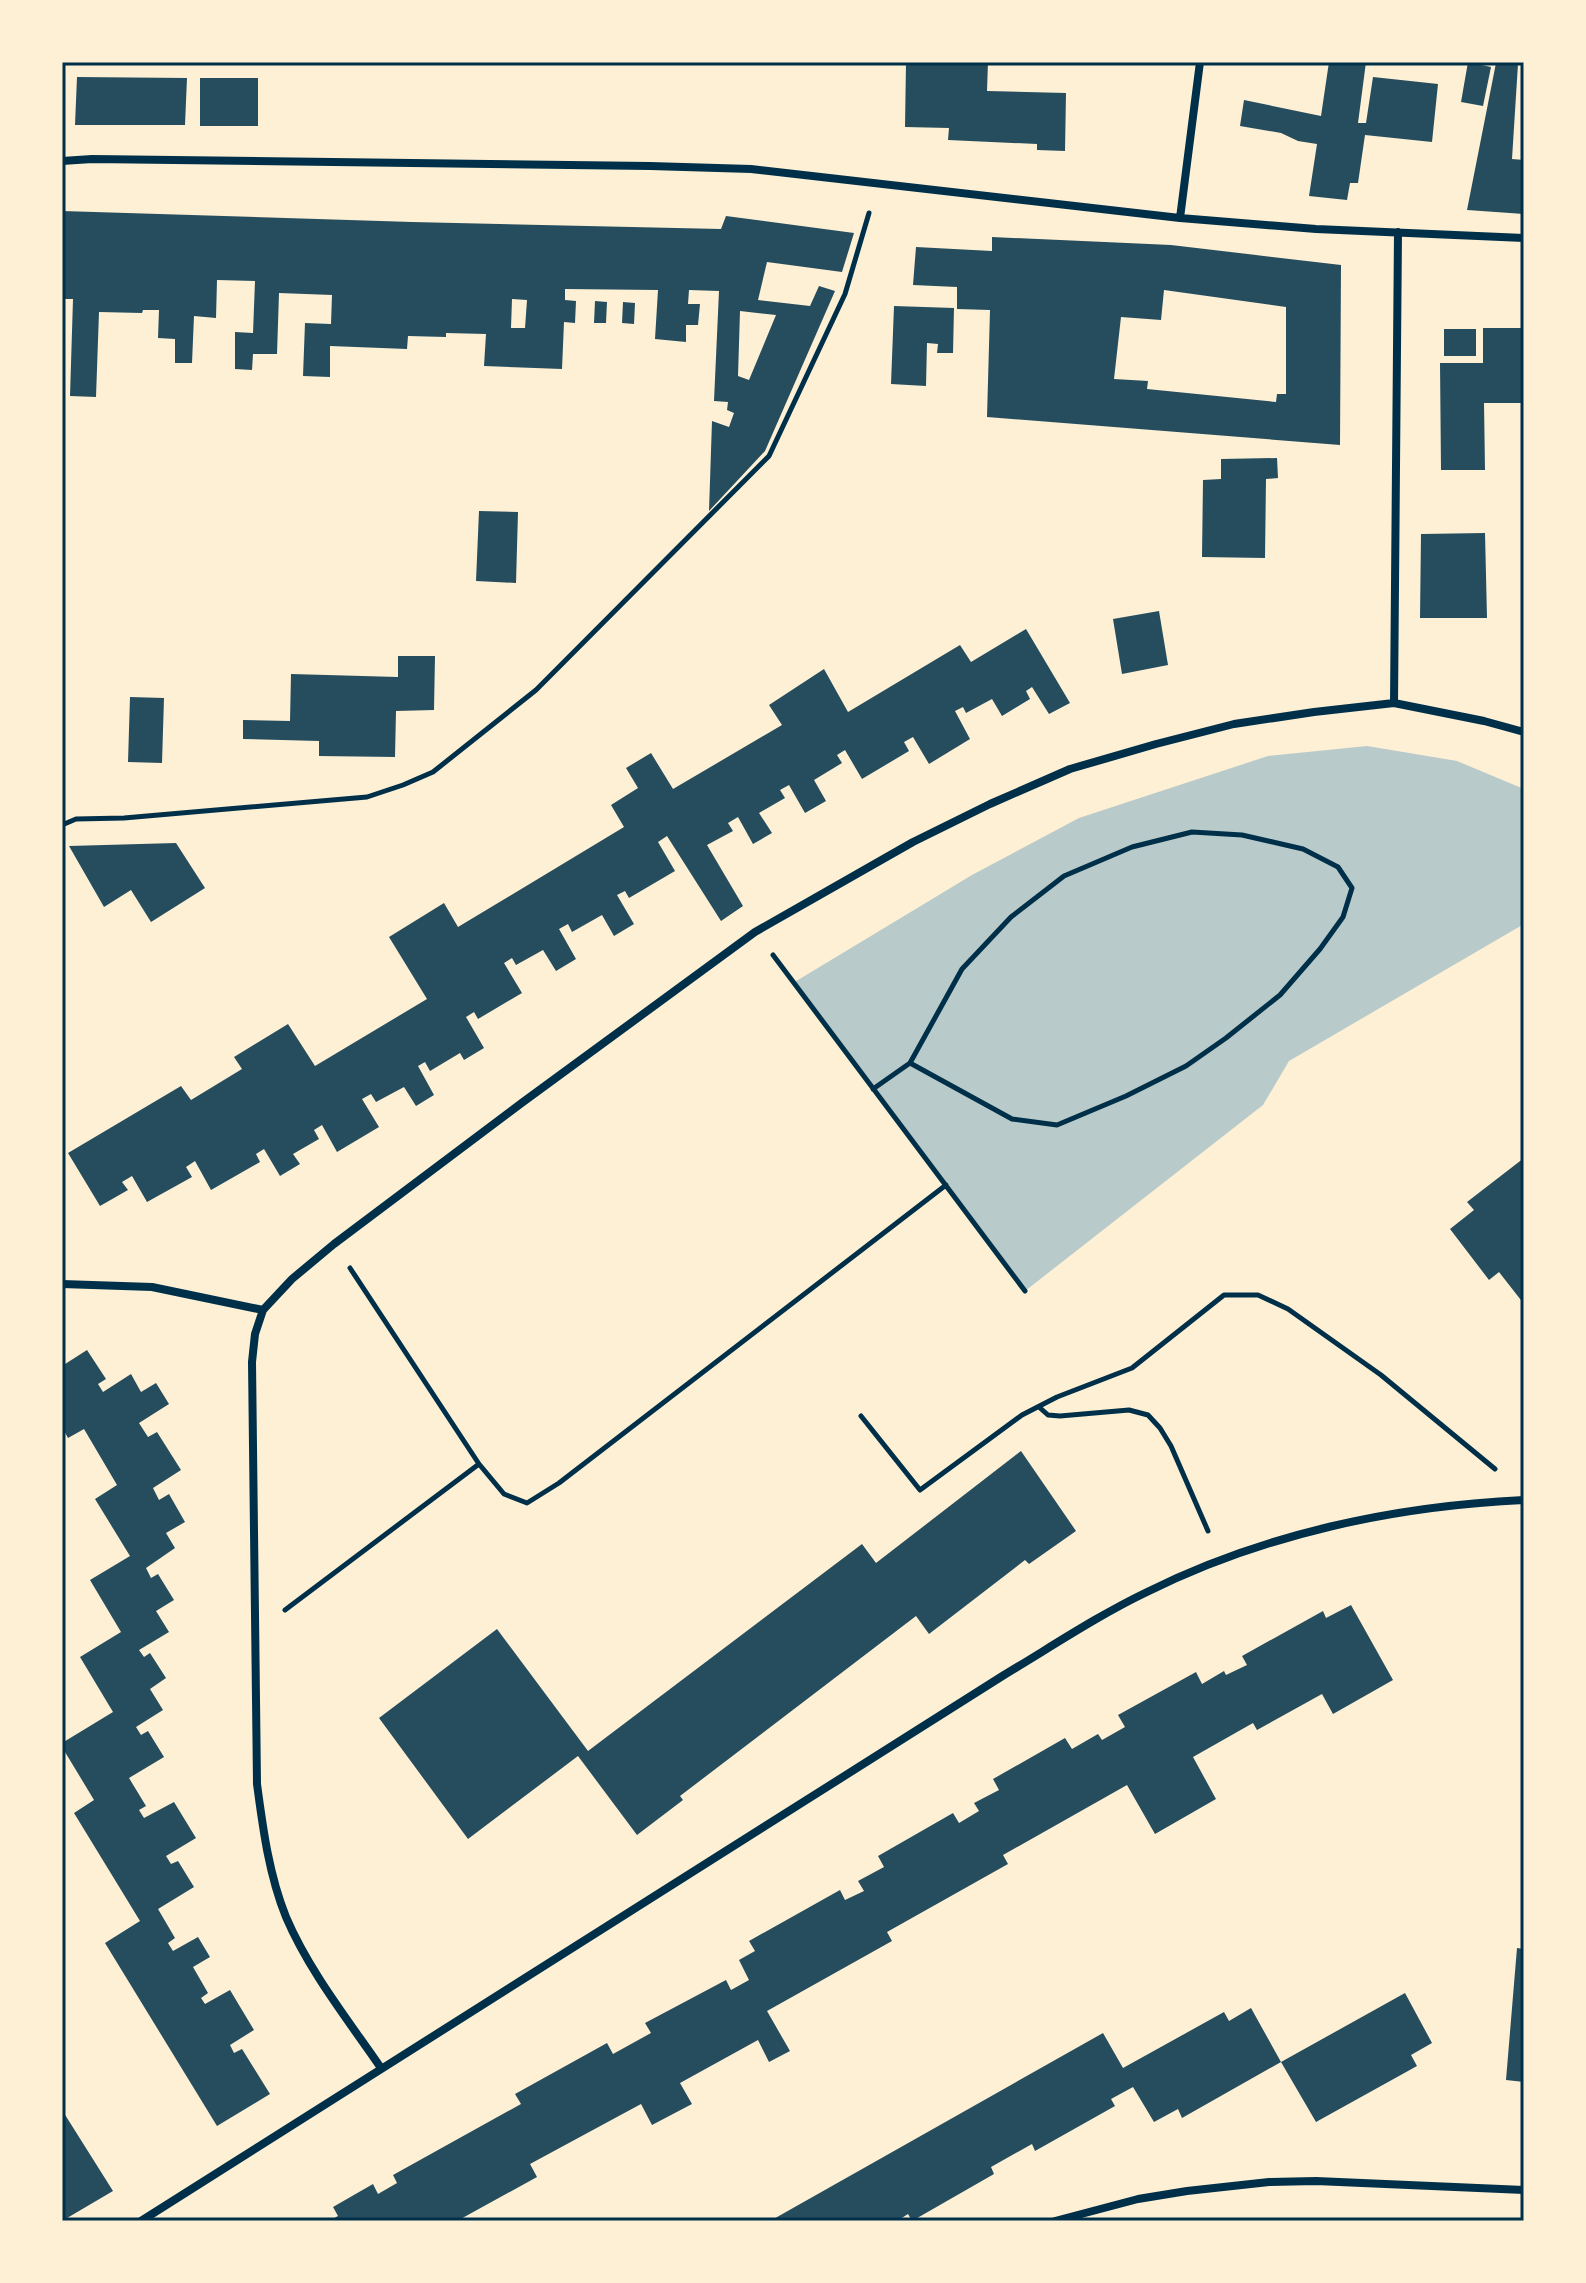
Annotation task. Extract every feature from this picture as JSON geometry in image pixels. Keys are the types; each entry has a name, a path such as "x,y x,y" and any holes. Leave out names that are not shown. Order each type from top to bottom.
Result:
{"street":[{"path":"1180,218 1200,62"},
{"path":"62,161 751,169 1180,218 1316,229 1524,238"},
{"path":"1394,703 1398,232"},
{"path":"381,2068 309,1960 286,1915 265,1838 257,1784 252,1362 255,1334 263,1310 292,1279 334,1244 755,932 913,842 990,804 1070,769 1156,744 1234,724 1314,712 1394,703 1524,732"},
{"path":"62,1284 152,1287 263,1310"},
{"path":"141,2221 1083,1627 1148,1591 1262,1546 1326,1528 1471,1503 1524,1500"},
{"path":"1055,2221 1138,2199 1269,2182 1316,2181 1524,2190"}],"path":[{"path":"62,825 76,819 124,818 367,797 433,772 536,690 769,456 845,294 877,183"},
{"path":"873,1089 910,1063 962,969 1011,917 1064,876 1132,847 1192,832 1242,835 1303,849 1338,867 1352,888 1343,917 1280,995 1186,1066 1057,1125 1012,1119 910,1063"},
{"path":"755,932 1025,1291"},
{"path":"334,1244 479,1464 504,1494 527,1503 559,1483 946,1185"},
{"path":"861,1416 920,1490 1022,1415 1057,1397 1132,1368 1224,1295 1258,1295 1288,1309 1381,1375 1500,1473"},
{"path":"1039,1407 1048,1415 1060,1416 1129,1410 1148,1415 1171,1446 1220,1561"},
{"path":"256,1632 479,1464"}],"shaded area":[{"path":"1367,746 1457,761 1524,789 1524,924 1289,1061 1263,1105 1025,1291 793,983 972,875 1079,818 1268,756"}],"building":[{"path":"906,62 988,62 987,91 1066,93 1065,151 1037,150 1037,144 948,140 949,128 905,127"},
{"path":"1329,62 1366,62 1358,123 1366,123 1373,77 1438,84 1432,142 1365,135 1358,183 1350,183 1347,200 1309,196 1317,144 1298,141 1281,133 1240,126 1244,100 1321,116"},
{"path":"1468,62 1491,67 1483,106 1461,102"},
{"path":"1496,63 1518,64 1512,159 1524,160 1524,214 1467,210"},
{"path":"77,77 187,78 185,125 75,125"},
{"path":"200,78 258,78 258,126 200,126"},
{"path":"62,211 721,229 726,216 854,233 842,272 767,262 758,300 810,306 819,286 835,291 765,451 709,511 712,421 729,427 734,413 727,410 728,402 714,401 719,291 689,290 688,304 700,304 698,325 686,325 686,342 655,339 658,290 565,289 565,300 576,301 575,323 564,322 562,369 484,366 486,334 446,333 446,337 408,336 407,349 330,346 330,377 303,376 305,323 331,324 332,295 279,293 277,354 253,354 252,370 235,369 235,332 253,333 255,281 217,280 216,318 194,316 192,363 175,363 175,339 158,338 159,310 143,310 142,313 99,312 96,397 70,396 73,299 62,299","holes":["512,299 527,300 525,328 511,328","740,311 776,315 749,380 738,376"]},
{"path":"992,237 1171,245 1341,265 1340,445 987,417 990,310 957,309 957,287 913,285 916,247 992,251","holes":["1164,290 1286,307 1286,394 1277,394 1276,402 1147,389 1148,381 1114,379 1121,317 1161,320"]},
{"path":"595,301 607,302 606,323 594,323"},
{"path":"623,302 635,303 634,324 622,323"},
{"path":"894,306 954,308 953,353 937,353 938,344 927,343 926,386 891,384"},
{"path":"1483,328 1524,328 1524,403 1484,403 1485,470 1441,470 1440,363 1483,363"},
{"path":"1444,329 1476,329 1476,356 1444,356"},
{"path":"1277,458 1278,478 1266,479 1265,558 1202,557 1203,480 1221,479 1221,459"},
{"path":"479,511 518,512 516,583 476,581"},
{"path":"1485,533 1487,618 1420,618 1421,534"},
{"path":"1159,611 1168,665 1122,674 1113,619"},
{"path":"1026,629 1070,703 1049,714 1032,687 1026,691 1030,699 1002,716 992,699 966,713 963,707 955,711 970,739 929,764 913,737 904,742 909,751 862,779 845,750 837,755 842,763 814,780 826,801 805,813 789,785 780,790 785,798 759,813 772,833 753,844 738,817 728,823 733,831 707,845 743,906 721,921 667,836 658,842 675,871 629,898 625,891 617,895 634,924 614,936 602,915 572,932 568,924 559,929 576,959 556,971 543,950 516,965 512,958 504,963 522,993 478,1019 474,1012 466,1017 484,1048 464,1060 460,1053 430,1071 425,1062 418,1066 434,1095 416,1106 404,1087 376,1102 371,1094 362,1099 379,1127 337,1152 322,1125 314,1130 319,1139 293,1154 300,1164 280,1176 264,1149 256,1154 260,1162 211,1190 195,1161 186,1167 192,1177 147,1202 132,1176 122,1182 128,1190 100,1206 68,1153 181,1086 191,1100 242,1069 234,1057 288,1024 315,1066 427,999 389,937 444,903 458,927 624,827 611,805 638,788 626,768 651,753 673,789 782,725 769,705 824,669 848,712 960,645 971,662"},
{"path":"398,656 435,656 434,710 396,711 395,757 319,756 319,741 243,739 243,720 290,721 291,674 398,677"},
{"path":"130,697 164,698 162,763 128,762"},
{"path":"176,843 205,888 151,922 131,890 104,907 69,846"},
{"path":"1524,1158 1524,1304 1499,1272 1489,1280 1450,1229 1474,1210 1467,1202"},
{"path":"87,1350 106,1379 98,1384 103,1392 131,1374 141,1392 156,1383 169,1404 139,1423 148,1437 157,1432 181,1470 153,1488 159,1500 169,1494 185,1522 166,1533 175,1548 146,1568 151,1578 158,1574 174,1600 156,1611 169,1632 139,1650 144,1657 150,1653 166,1678 150,1689 163,1710 136,1727 141,1735 148,1731 164,1757 129,1778 146,1806 139,1810 144,1818 174,1802 196,1838 166,1856 171,1864 178,1861 194,1887 158,1909 175,1938 168,1943 173,1951 198,1937 210,1957 193,1967 208,1993 201,1998 205,2004 230,1990 254,2030 230,2045 234,2053 242,2049 270,2094 217,2126 105,1943 140,1921 74,1813 94,1800 62,1747 62,1743 113,1712 80,1657 121,1632 90,1580 130,1556 95,1499 117,1485 84,1429 68,1438 62,1427 62,1366"},
{"path":"1021,1451 1076,1531 1029,1564 1025,1560 929,1634 916,1616 680,1796 683,1800 637,1835 578,1756 468,1839 379,1718 497,1629 588,1751 862,1544 876,1563"},
{"path":"1351,1605 1393,1680 1333,1714 1322,1694 1257,1730 1253,1723 1193,1757 1216,1799 1155,1834 1127,1785 1003,1855 1008,1864 887,1932 892,1941 767,2011 790,2051 769,2062 758,2040 680,2083 692,2104 652,2125 641,2104 530,2164 537,2177 457,2221 329,2221 338,2216 333,2207 373,2184 378,2194 397,2183 393,2175 521,2104 515,2094 607,2043 613,2054 651,2033 645,2023 726,1980 731,1990 749,1980 739,1960 755,1951 749,1941 840,1890 845,1900 864,1891 858,1881 884,1867 878,1856 953,1813 959,1823 979,1811 974,1803 999,1790 993,1779 1065,1738 1072,1749 1098,1734 1102,1740 1125,1727 1118,1715 1196,1672 1202,1684 1224,1671 1226,1675 1247,1665 1242,1656 1323,1611 1326,1618"},
{"path":"1517,1948 1524,1949 1524,2082 1506,2080"},
{"path":"1405,1993 1432,2043 1411,2055 1417,2066 1316,2122 1281,2062"},
{"path":"1251,2008 1281,2062 1182,2118 1178,2109 1154,2122 1133,2087 1111,2099 1115,2106 1035,2151 1032,2144 991,2167 994,2174 912,2221 908,2214 897,2221 770,2221 1103,2033 1123,2068 1224,2012 1229,2021"},
{"path":"62,2110 113,2191 62,2221"}]}
